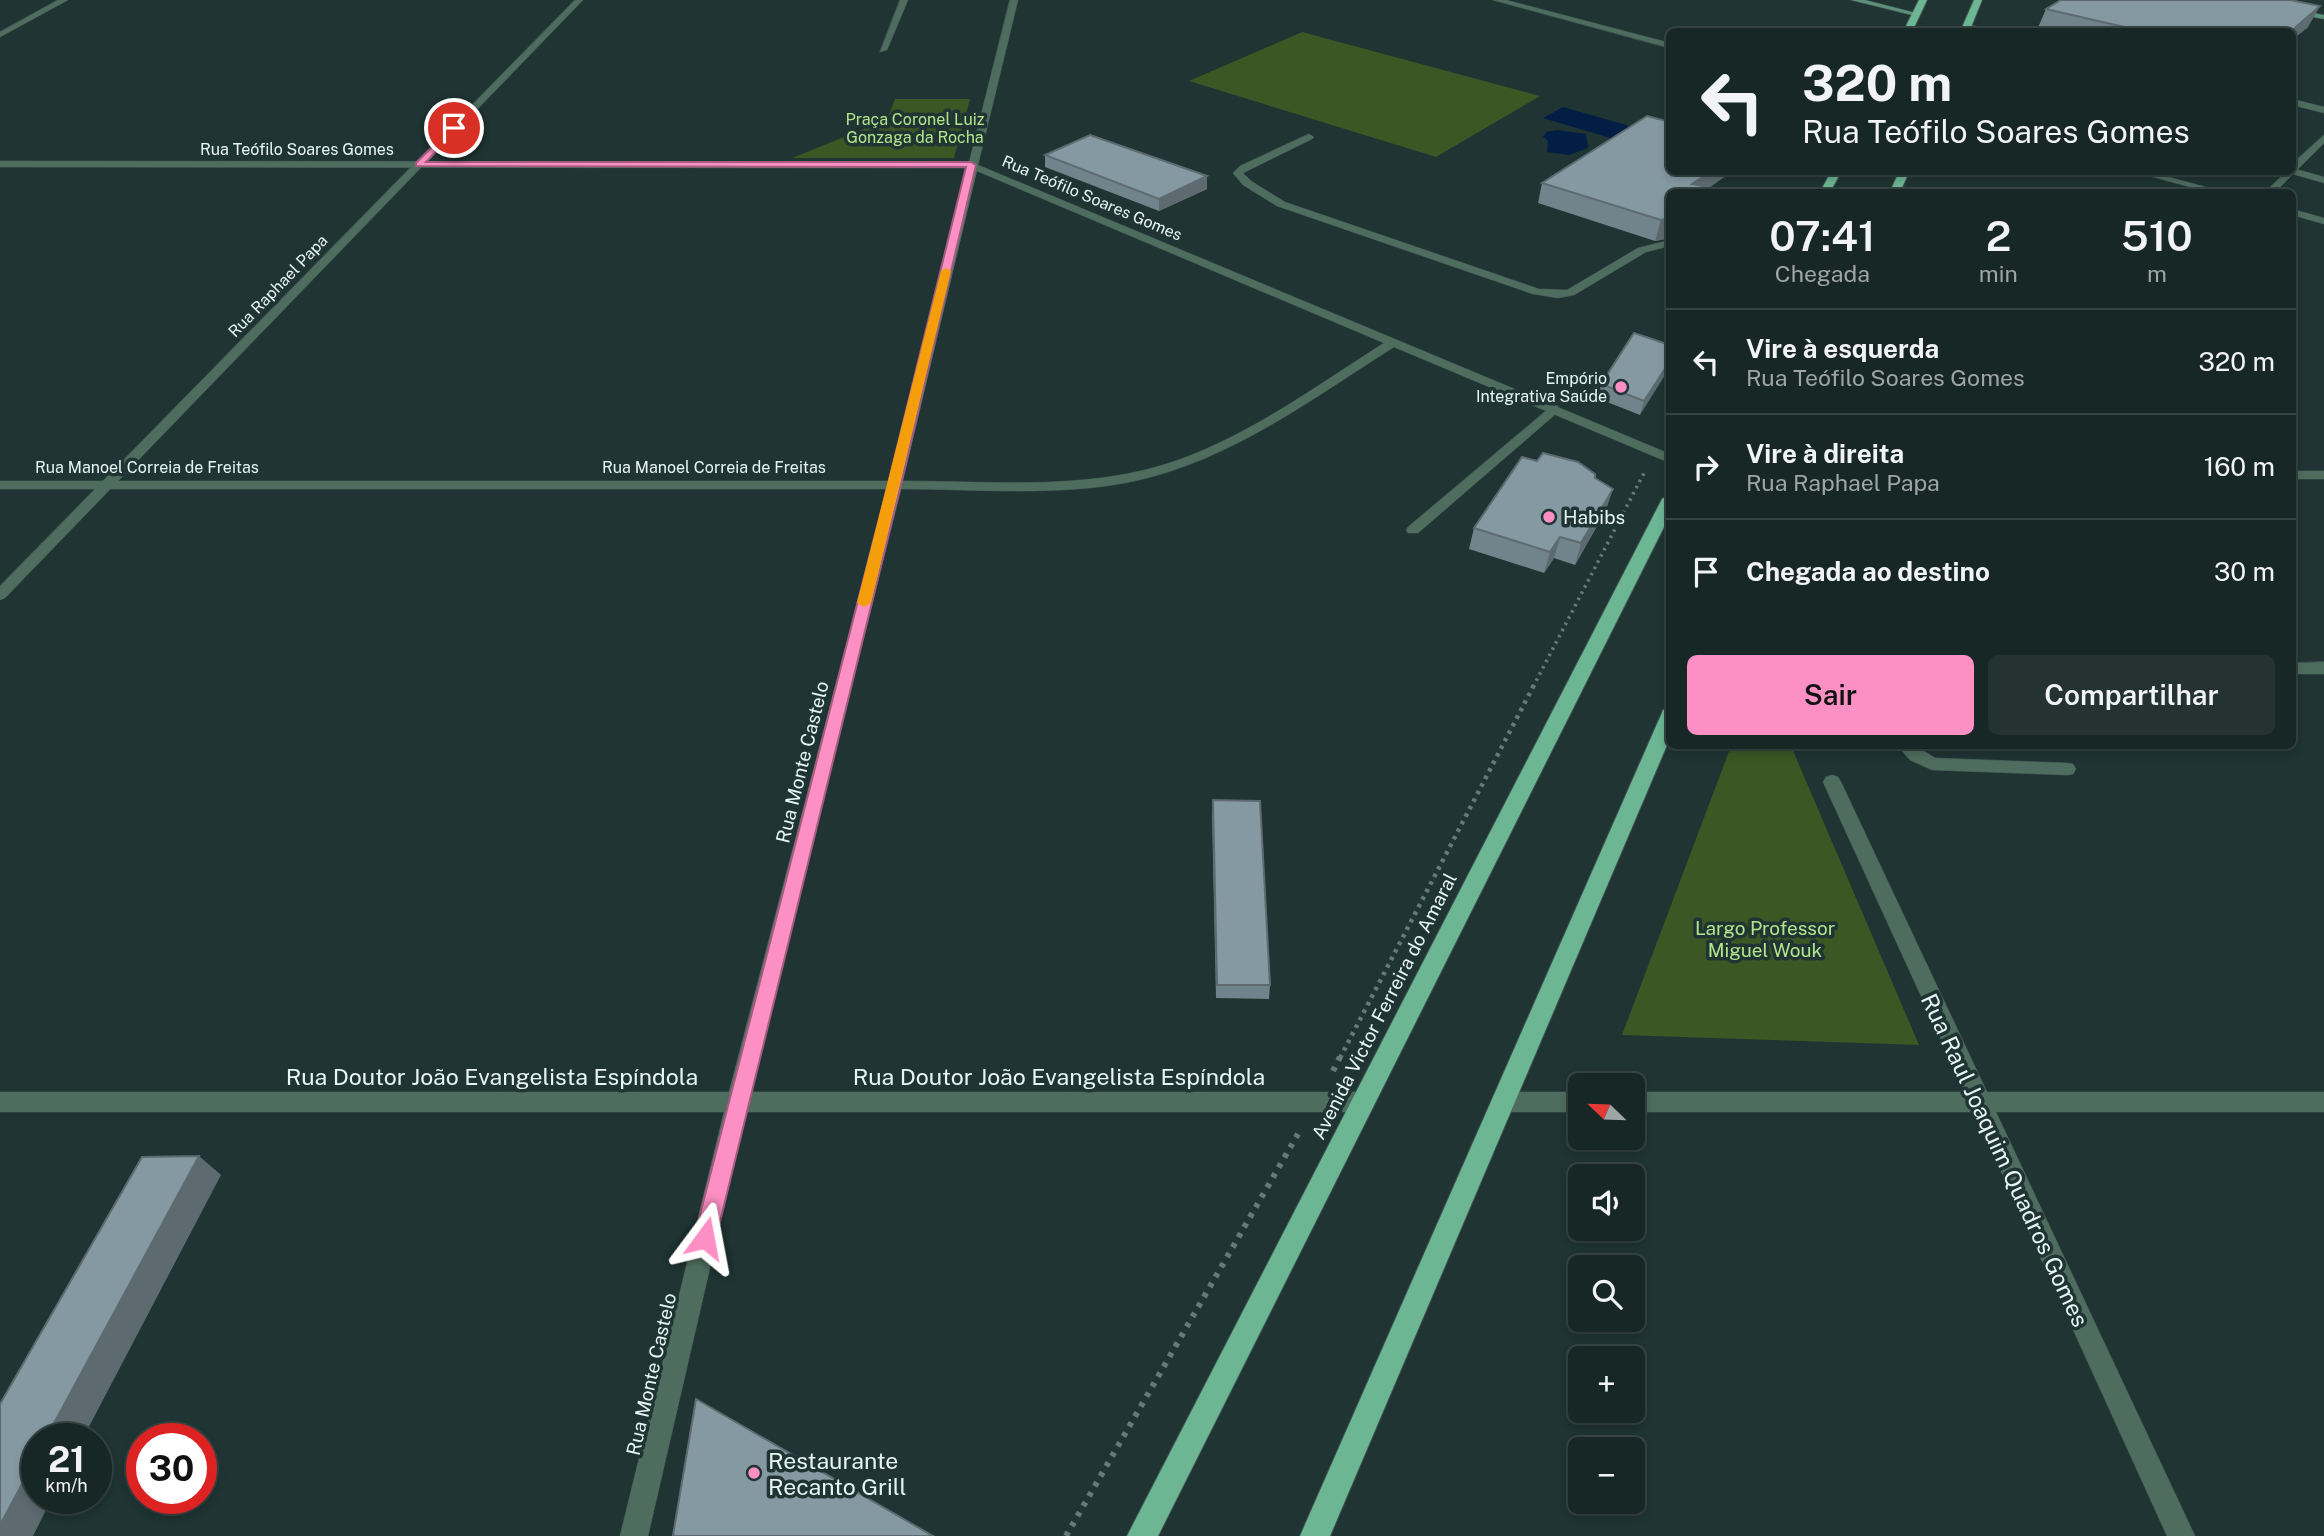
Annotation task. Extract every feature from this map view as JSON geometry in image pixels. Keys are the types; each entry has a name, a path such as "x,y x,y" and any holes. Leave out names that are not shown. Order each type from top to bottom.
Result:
{"highway":[{"path":"1909,28 1923,0"},
{"path":"1965,28 1978,0"},
{"name":"Avenida Victor Ferreira do Amaral","path":"1142,1536 1666,507"},
{"path":"1315,1536 1666,724"}],"main road":[{"path":"1855,0 1916,15"},
{"path":"2287,10 2324,17"}],"street":[{"path":"0,35 64,0"},
{"name":"Rua Raphael Papa","path":"0,595 579,0"},
{"path":"883,50 904,0"},
{"name":"Rua Monte Castelo","path":"634,1536 737,1102 895,484 971,165 1014,0"},
{"path":"1497,0 1666,45"},
{"path":"1708,0 1724,0"},
{"path":"2296,103 2324,110"},
{"path":"1309,137 1243,167 1238,173 1247,183 1281,204 1537,292 1558,295 1570,293 1642,250 1666,244"},
{"path":"2296,167 2324,138"},
{"name":"Rua Teófilo Soares Gomes","path":"0,164 971,165 1666,457"},
{"path":"2296,172 2324,180"},
{"path":"2152,175 2208,189"},
{"path":"2273,189 2288,175"},
{"path":"2296,213 2324,221"},
{"name":"Rua Manoel Correia de Freitas","path":"0,485 1049,485 1096,482 1135,477 1181,463 1228,443 1394,342"},
{"path":"1413,530 1553,409"},
{"path":"2296,475 2324,475"},
{"path":"2296,669 2324,668"},
{"path":"1909,749 1916,756 1933,764 2067,769"},
{"name":"Rua Raul Joaquim Quadros Gomes","path":"1832,782 2181,1536"},
{"name":"Rua Doutor João Evangelista Espíndola","path":"0,1102 1363,1102"},
{"path":"1503,1102 1568,1102"},
{"path":"1645,1102 2324,1102"}],"path":[{"path":"1066,1536 1316,1102 1655,452"}],"green space":[{"path":"1302,32 1540,96 1436,157 1189,81"},
{"name":"Praça Coronel Luiz Gonzaga da Rocha","path":"895,99 970,99 954,158 792,158 881,122 889,114"},
{"name":"Largo Professor Miguel Wouk","path":"1730,749 1792,749 1919,1045 1622,1035"}],"water":[{"path":"1563,107 1633,127 1614,139 1543,118"},
{"path":"1557,130 1586,134 1588,148 1569,155 1547,152 1548,141 1543,137 1546,132"}],"building":[{"path":"2061,0 2290,0 2320,6 2295,28 2129,28 2046,9"},
{"path":"1647,116 1666,121 1666,175 1706,175 1692,184 1719,189 1666,189 1666,219 1661,220 1542,183"},
{"path":"1090,135 1207,176 1159,199 1045,155"},
{"path":"1634,333 1666,344 1666,367 1644,401 1601,384"},
{"path":"1543,453 1578,462 1595,474 1595,478 1613,489 1581,543 1560,537 1550,552 1474,528 1522,457 1537,461"},
{"path":"1213,800 1260,801 1270,985 1217,985"},
{"path":"199,1156 54,1423 21,1423 21,1486 0,1525 0,1404 142,1157"},
{"name":"Restaurante Recanto Grill","path":"696,1399 933,1536 673,1535"}],"slow traffic":[{"path":"864,603 946,271"}],"place":[{"name":"Empório Integrativa Saúde","path":"1621,387"},
{"name":"Habibs","path":"1549,517"},
{"name":"Restaurante Recanto Grill","path":"754,1473"}],"route":[{"path":"454,128 419,164 971,165 895,484 737,1102 705,1238"}]}
